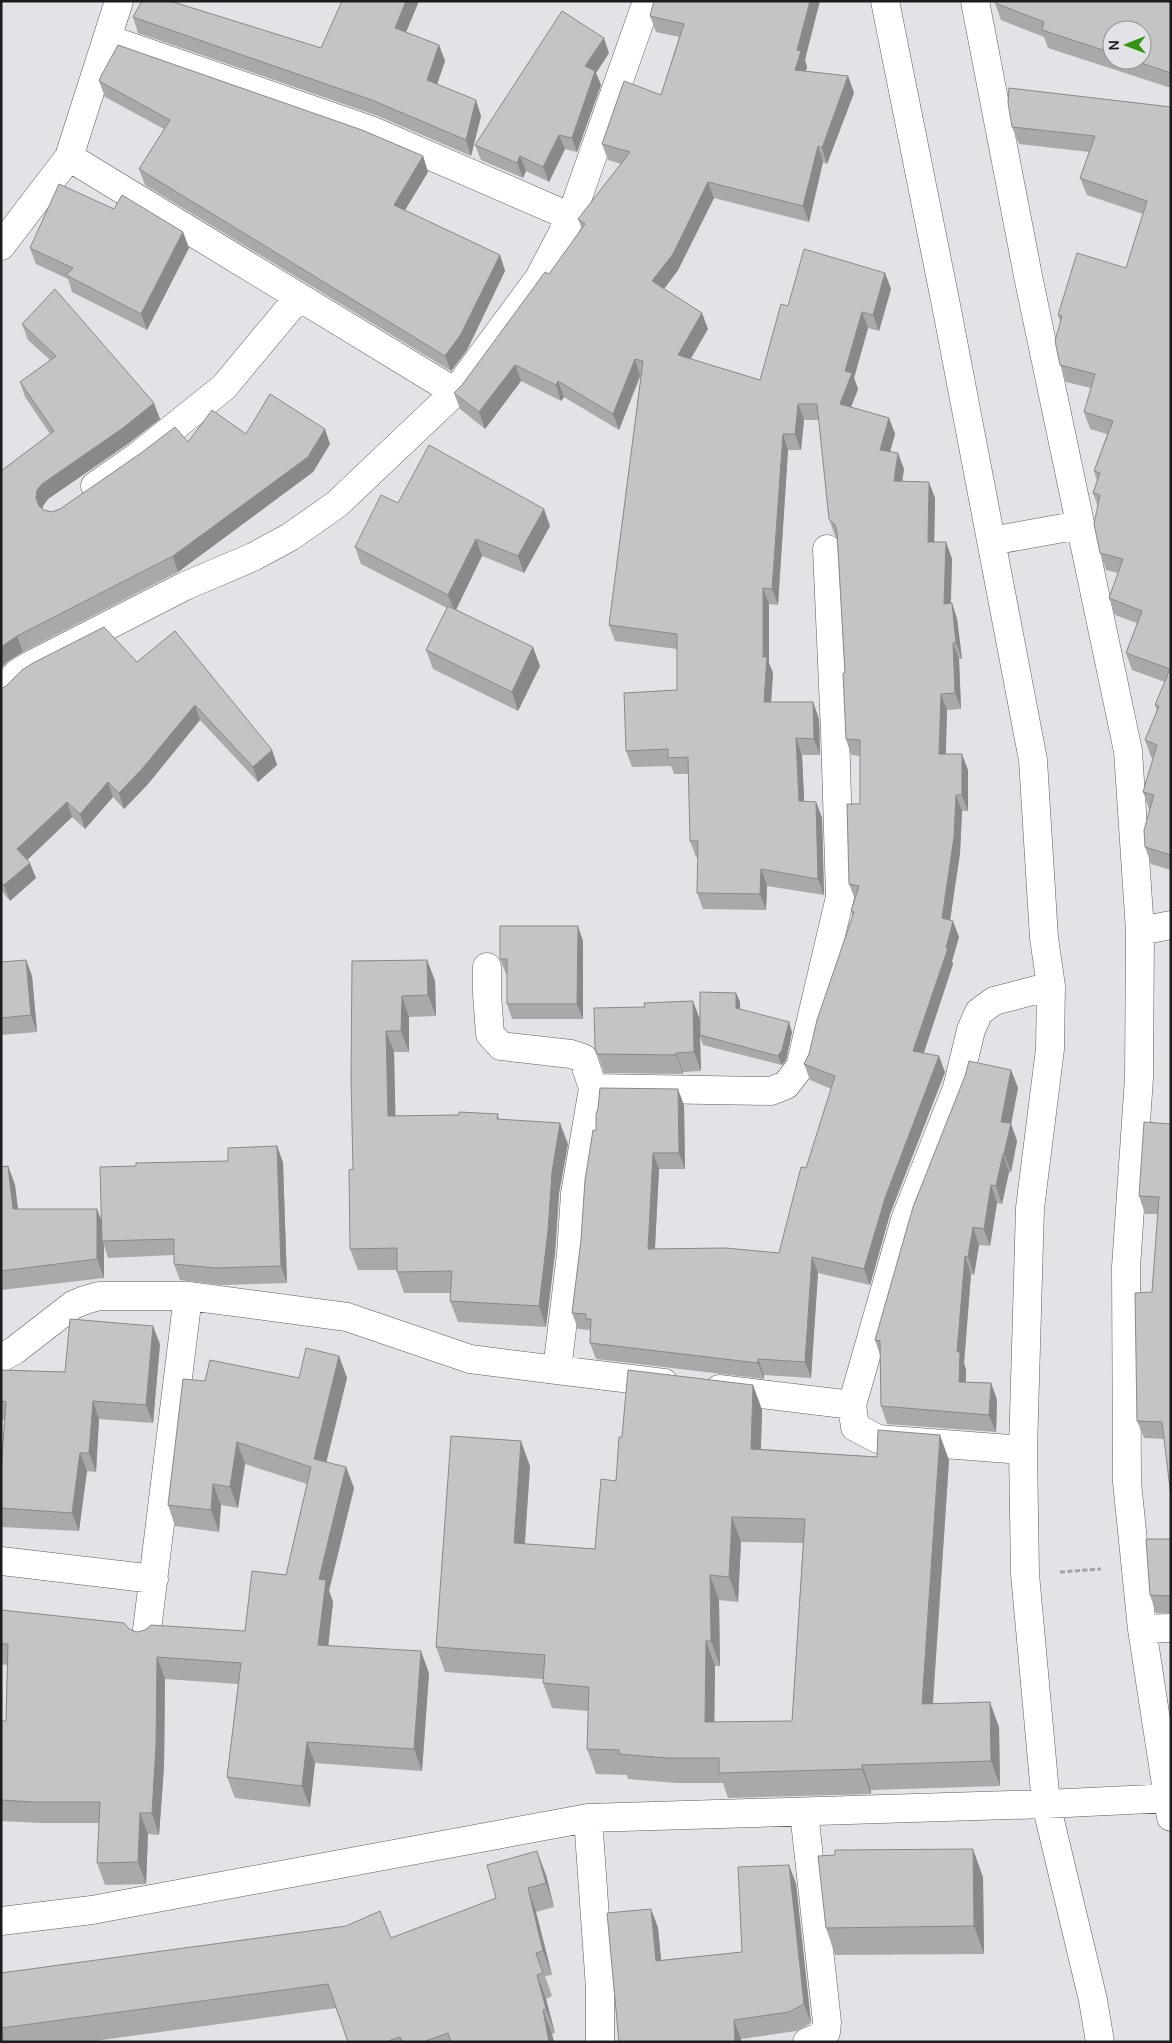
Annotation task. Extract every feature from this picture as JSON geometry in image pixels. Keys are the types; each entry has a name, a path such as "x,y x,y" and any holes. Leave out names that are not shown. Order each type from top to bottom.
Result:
{"street":[{"path":"1,246 69,157 119,1"},
{"path":"1,690 18,673 31,665 185,586 253,557 290,537 337,504 455,392 539,278 571,217 647,1"},
{"path":"885,1 947,310 1033,760 1044,938 1050,986 1050,1049 1030,1208 1023,1450 1025,1574 1046,1804 1091,1991 1100,2042"},
{"path":"1,1921 92,1910 588,1818 1074,1802 1165,1803 1130,1529 1127,1453 1126,1267 1139,1078 1140,931 1128,751 1029,282 975,1"},
{"path":"108,39 373,132 571,217"},
{"path":"69,157 455,392"},
{"path":"73,501 138,456 224,387 298,298"},
{"path":"991,541 1080,525"},
{"path":"592,1088 771,1091 786,1085 800,1067 840,897 827,549"},
{"path":"1140,931 1171,925"},
{"path":"487,967 486,994 490,1034 501,1046 571,1054 583,1058 592,1088 575,1194 571,1254 556,1370"},
{"path":"1023,1450 878,1439 855,1427 852,1405 904,1220 957,1088 972,1030 979,1012 994,1001 1050,986"},
{"path":"1,1358 15,1350 73,1305 85,1300 99,1296 188,1296 347,1317 470,1359 852,1405"},
{"path":"146,1638 188,1296"},
{"path":"1,1561 154,1579"},
{"path":"1142,1629 1171,1628"},
{"path":"804,1812 827,2022 826,2032 818,2038 807,2042"},
{"path":"588,1818 600,1988 600,2042"}],"path":[{"path":"1056,1572 1104,1569"}],"building":[{"path":"142,1 170,1 321,48 342,1 406,1 395,28 439,45 427,80 476,100 466,140 372,100 133,17"},
{"path":"654,1 810,1 797,50 801,51 795,70 848,76 822,148 818,146 803,206 708,182 673,254 652,281 702,313 678,355 760,380 781,304 788,306 804,249 885,273 873,315 862,312 845,371 852,373 840,404 889,418 880,450 898,453 894,481 929,482 928,542 946,542 944,604 952,603 956,643 953,643 955,693 941,694 939,754 962,754 962,795 956,795 954,837 942,918 953,921 946,948 948,948 913,1051 939,1056 885,1198 864,1269 812,1257 805,1362 758,1359 758,1363 590,1343 591,1319 586,1319 586,1314 572,1313 581,1240 585,1180 593,1130 596,1131 600,1088 678,1089 679,1153 653,1153 648,1249 726,1248 779,1253 801,1167 806,1168 835,1076 804,1064 809,1054 817,1020 854,912 851,911 859,886 849,884 847,804 860,804 860,740 846,739 843,673 845,673 837,532 835,525 829,519 817,404 798,404 795,434 783,434 772,589 763,588 763,657 767,657 764,702 813,702 814,739 796,738 799,801 816,802 818,879 761,869 760,894 697,893 698,841 690,841 688,757 668,758 668,749 626,751 624,693 677,690 677,634 609,625 643,361 635,359 613,414 558,381 556,385 515,365 479,412 454,393 462,385 545,272 549,274 585,224 578,219 630,152 602,144 624,81 661,95 684,24 650,16"},
{"path":"995,1 1171,1 1171,73 1152,67 1152,20 1102,20 1102,50 1042,30 1044,22 995,3"},
{"path":"562,11 604,38 585,66 595,71 572,138 559,135 543,167 520,156 517,163 475,145"},
{"path":"118,45 362,130 423,156 394,205 500,255 461,334 445,356 139,169 170,120 99,81"},
{"path":"1009,88 1171,107 1171,855 1145,847 1144,830 1154,795 1143,792 1157,745 1145,740 1159,706 1155,705 1170,669 1126,653 1142,611 1109,598 1123,559 1100,553 1094,524 1100,495 1093,493 1100,473 1094,471 1113,421 1084,412 1095,374 1060,365 1055,341 1062,316 1058,315 1077,253 1126,268 1147,201 1080,178 1095,136 1012,127 1008,103"},
{"path":"59,184 114,209 122,195 183,232 141,314 66,275 73,268 30,248"},
{"path":"55,289 154,403 123,428 42,484 37,490 36,498 39,506 44,510 52,512 60,509 175,427 188,442 212,410 246,434 270,394 325,429 308,457 173,556 17,636 1,647 1,471 54,431 20,382 56,356 22,324"},
{"path":"429,445 544,509 518,556 476,539 448,595 355,547 381,495 398,503"},
{"path":"448,606 533,647 512,692 426,650"},
{"path":"104,627 137,662 175,631 272,750 253,767 195,705 142,769 119,793 108,782 80,814 67,802 17,849 30,863 4,885 1,882 1,689 22,670 33,663"},
{"path":"500,926 578,926 577,1004 507,1004 507,959 500,959"},
{"path":"26,960 31,1015 1,1018 1,962"},
{"path":"427,960 428,995 402,996 401,1031 386,1031 388,1116 459,1115 459,1112 498,1114 497,1119 560,1123 552,1172 548,1231 539,1306 450,1301 452,1271 397,1272 397,1248 350,1249 349,1170 353,1169 351,1079 352,961"},
{"path":"700,992 736,993 736,1008 789,1022 782,1050 778,1056 700,1035"},
{"path":"693,1001 694,1052 676,1053 676,1055 597,1054 595,1047 594,1008 645,1007 644,1003"},
{"path":"969,1061 1011,1070 1001,1122 1011,1123 1004,1154 996,1186 991,1185 984,1229 973,1227 968,1257 965,1256 957,1352 960,1352 959,1382 991,1383 989,1415 881,1406 880,1341 875,1340 913,1207 965,1076"},
{"path":"1144,1122 1171,1124 1171,1497 1162,1422 1137,1421 1135,1293 1152,1292 1159,1197 1139,1196"},
{"path":"277,1146 281,1266 215,1268 174,1264 174,1239 102,1241 100,1167 136,1166 136,1163 228,1161 228,1148"},
{"path":"8,1166 13,1209 97,1209 97,1259 1,1271 1,1167"},
{"path":"70,1319 153,1326 146,1405 93,1401 89,1453 80,1453 72,1513 1,1508 1,1471 6,1402 1,1401 1,1370 65,1372"},
{"path":"306,1348 339,1356 314,1459 346,1467 319,1579 326,1580 318,1645 421,1651 414,1749 307,1742 302,1786 227,1777 241,1663 157,1657 156,1745 152,1813 140,1813 138,1862 97,1863 100,1802 1,1800 1,1721 6,1721 8,1644 1,1644 1,1610 124,1623 129,1629 137,1632 145,1630 151,1625 245,1631 252,1571 286,1575 311,1467 237,1442 230,1487 213,1484 211,1510 168,1505 183,1379 205,1381 210,1360 299,1378"},
{"path":"628,1370 753,1385 751,1449 877,1457 878,1430 940,1435 922,1704 990,1702 991,1761 862,1765 862,1769 719,1773 719,1758 666,1758 619,1754 619,1750 587,1749 589,1687 543,1683 545,1655 436,1647 451,1436 521,1441 514,1543 595,1549 601,1479 616,1481 619,1437 622,1437","holes":["732,1517 805,1519 792,1721 705,1722 706,1641 711,1641 710,1575 729,1577"]},
{"path":"1146,1539 1171,1539 1171,1596 1150,1595"},
{"path":"973,1849 974,1926 826,1928 818,1856 835,1855 835,1850"},
{"path":"537,1851 546,1883 528,1888 543,1951 536,1953 543,1973 537,1975 546,2009 543,2010 549,2042 451,2042 448,2033 423,2042 402,2042 400,2037 385,2042 348,2042 328,1984 1,2028 1,1973 346,1926 380,1911 391,1938 496,1898 487,1865"},
{"path":"789,1865 804,2004 789,2012 734,2020 735,2042 619,2042 607,1913 651,1909 656,1961 742,1952 738,1867"},
{"path":"1,2032 5,2042 1,2042"}]}
